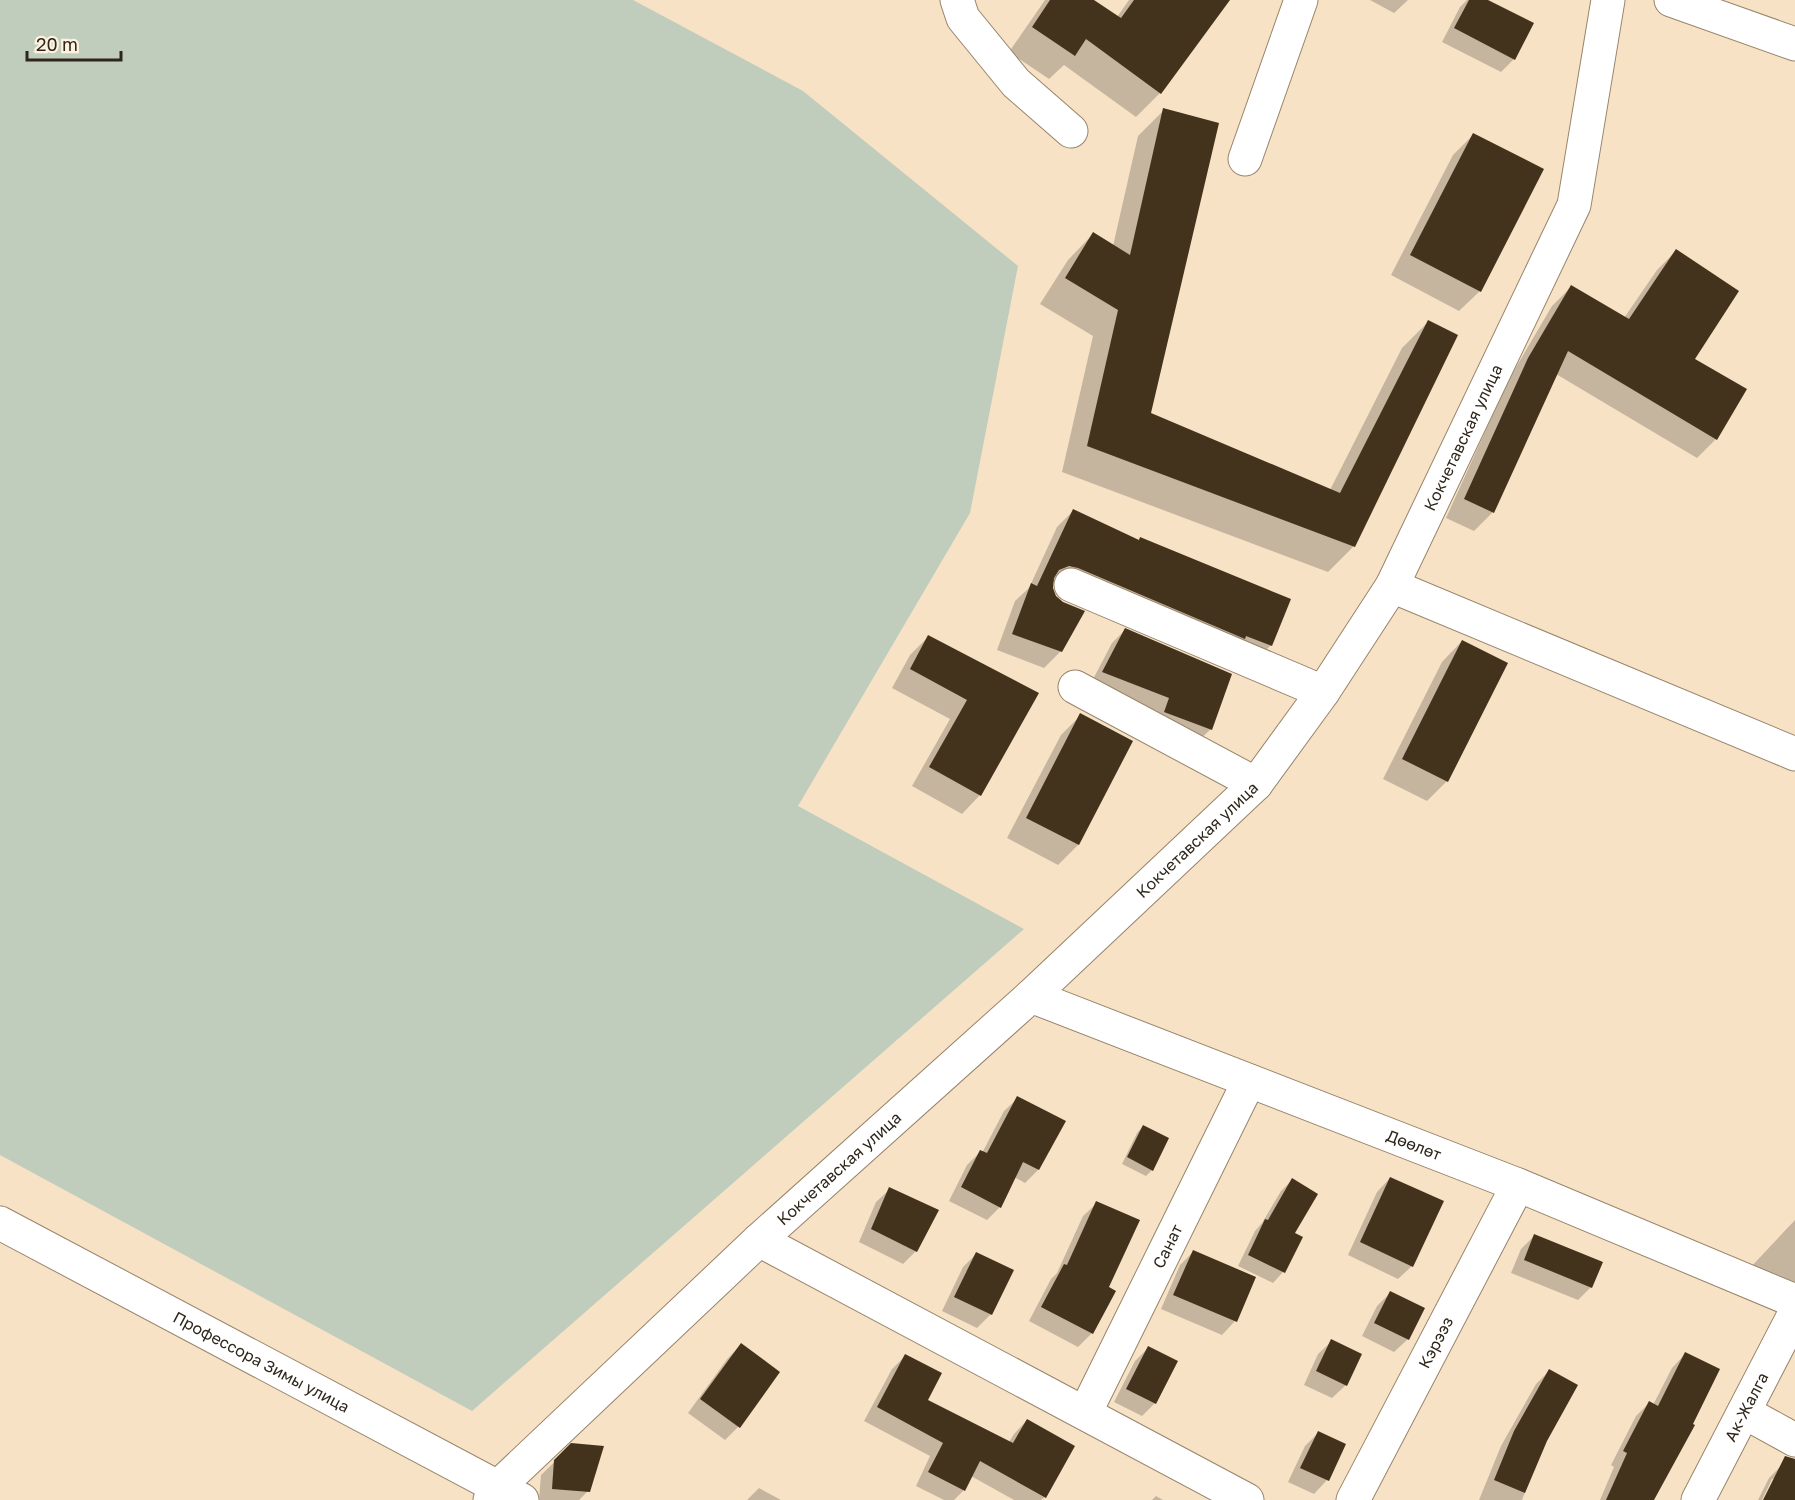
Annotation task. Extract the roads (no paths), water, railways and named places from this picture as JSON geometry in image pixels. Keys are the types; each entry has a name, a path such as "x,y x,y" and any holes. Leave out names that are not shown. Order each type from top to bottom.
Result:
{"street":[{"path":"957,0 963,18 1016,83 1071,131"},
{"path":"1245,159 1301,0"},
{"name":"Кокчетавская улица","path":"503,1496 759,1240 1031,996 1256,784 1323,692 1392,586 1574,205 1608,0"},
{"path":"1671,0 1795,45"},
{"path":"1071,585 1323,692"},
{"path":"1392,586 1795,754"},
{"path":"1075,687 1256,784"},
{"name":"Дөөлөт","path":"1031,996 1518,1185 1795,1301"},
{"name":"Санат","path":"1085,1413 1250,1081"},
{"name":"Кэрээз","path":"1353,1500 1518,1185"},
{"name":"Профессора Зимы улица","path":"0,1223 503,1496"},
{"path":"759,1240 1247,1500"},
{"name":"Ак-Жалга","path":"1698,1500 1795,1312"},
{"path":"1744,1412 1795,1440"}]}
